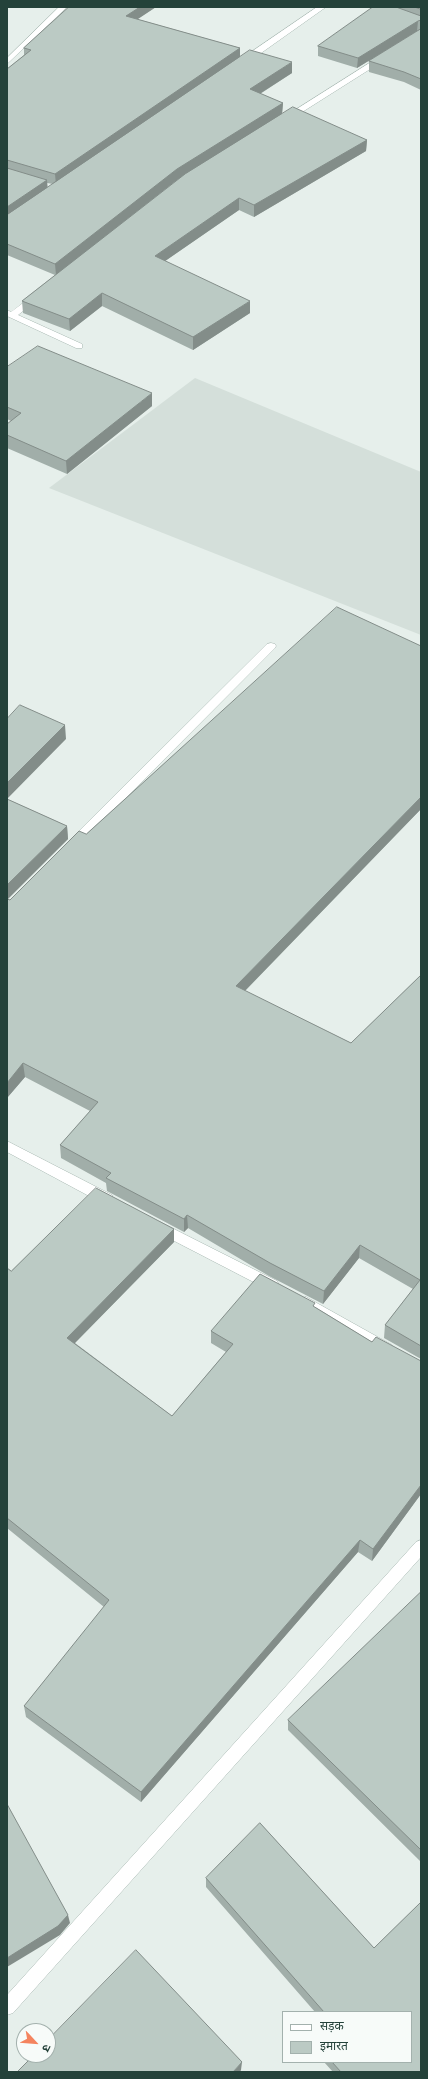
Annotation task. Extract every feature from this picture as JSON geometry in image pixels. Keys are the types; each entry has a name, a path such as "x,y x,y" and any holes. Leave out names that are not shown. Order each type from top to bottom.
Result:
{"street":[{"path":"7,62 63,7"},
{"path":"238,65 322,7"},
{"path":"274,126 388,55"},
{"path":"9,314 43,291"},
{"path":"9,314 79,346"},
{"path":"63,853 271,646"},
{"path":"7,1146 118,1204"},
{"path":"146,1219 401,1356"},
{"path":"7,2007 421,1548"}],"shaded area":[{"path":"195,378 421,472 421,635 49,488"}],"building":[{"path":"69,7 140,7 126,16 240,48 55,174 7,160 7,69 31,50 24,48"},
{"path":"373,7 396,7 421,16 421,20 358,58 318,46"},
{"path":"421,29 421,79 369,61"},
{"path":"250,50 292,62 250,89 283,103 177,169 55,264 7,244 7,215"},
{"path":"293,107 367,140 254,205 239,198 155,256 250,301 193,337 102,293 69,319 22,301 185,174"},
{"path":"7,168 47,180 7,207"},
{"path":"38,346 152,393 66,461 7,435 7,424 21,413 7,407 7,367"},
{"path":"337,607 421,646 421,797 236,986 351,1043 421,975 421,1346 385,1325 420,1280 360,1245 324,1291 270,1263 187,1215 184,1219 106,1178 111,1173 60,1145 98,1102 23,1063 7,1083 7,899 10,900 79,831 86,834"},
{"path":"20,705 65,725 7,783 7,719"},
{"path":"7,799 67,826 7,885"},
{"path":"96,1188 174,1229 67,1338 172,1416 233,1344 211,1331 260,1274 315,1303 313,1306 372,1342 376,1337 421,1361 421,1485 373,1549 360,1540 141,1792 24,1706 109,1600 7,1518 7,1268 11,1271"},
{"path":"421,1592 421,1850 288,1720"},
{"path":"7,1804 68,1915 58,1926 7,1958"},
{"path":"260,1823 374,1948 421,1902 421,2072 341,2072 333,2063 412,2063 412,2011 323,2011 206,1878"},
{"path":"136,1950 242,2062 233,2072 17,2072 26,2063 56,2063 56,2032"}]}
